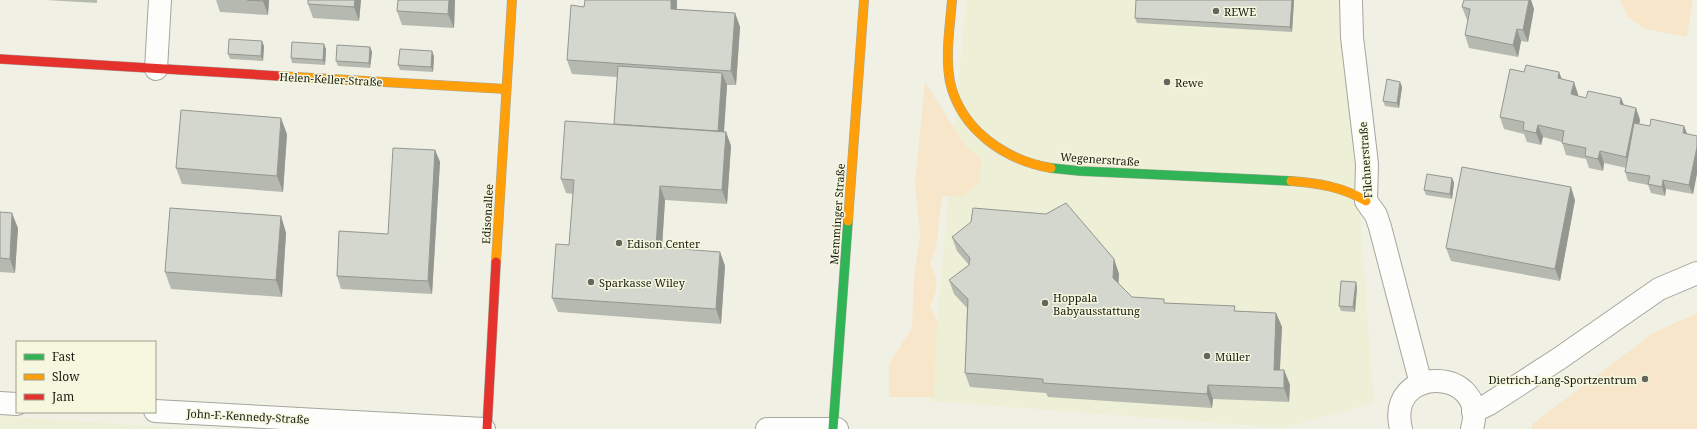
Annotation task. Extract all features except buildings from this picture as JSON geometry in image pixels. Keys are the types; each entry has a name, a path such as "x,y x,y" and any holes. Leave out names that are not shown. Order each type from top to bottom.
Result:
{"street":[{"path":"156,68 160,0"},
{"name":"Edisonallee","path":"487,429 512,0"},
{"name":"Memminger Straße","path":"833,429 864,0"},
{"name":"Wegenerstraße","path":"952,0 948,49 948,71 952,91 959,108 975,131 994,146 1040,166 1154,175 1304,182 1342,188 1366,201"},
{"name":"Filchnerstraße","path":"1351,0 1352,37 1367,164 1366,201 1376,215 1380,227 1420,384"},
{"name":"Helen-Keller-Straße","path":"0,59 506,89"},
{"path":"1473,420 1489,404 1560,358 1659,289 1697,273"},
{"path":"1401,429 1399,412 1402,403 1410,392 1420,384 1429,381 1438,380 1455,385 1468,397 1473,420"},
{"path":"0,403 16,404"},
{"name":"John-F.-Kennedy-Straße","path":"156,411 357,425 484,429"},
{"path":"767,429 837,429"}],"shaded area":[{"path":"966,0 1344,0 1374,403 1282,428 930,401"},
{"path":"1620,0 1693,0 1687,37 1645,29 1628,17"},
{"path":"925,82 965,145 981,159 979,184 961,197 942,196 936,248 930,264 936,280 935,296 930,306 937,321 934,397 889,397 889,364 912,328 914,278 920,234 915,183"},
{"name":"Dietrich-Lang-Sportzentrum","path":"1697,313 1697,429 1532,429 1532,424 1653,333"},
{"path":"0,416 133,425 188,429 0,429"}],"traffic: fast":[{"path":"1051,168 1080,171 1291,181"},
{"path":"833,429 848,221"}],"traffic: slow":[{"path":"496,262 512,0"},
{"path":"848,221 864,0"},
{"path":"952,0 948,41 950,82 964,115 987,140 1002,150 1017,158 1051,168"},
{"path":"279,76 506,89"},
{"path":"1291,181 1330,186 1348,192 1366,201"}],"traffic: jam":[{"path":"0,59 279,76"},
{"path":"487,429 496,262"}],"place":[{"name":"REWE","path":"1216,11"},
{"name":"Rewe","path":"1167,82"},
{"name":"Edison Center","path":"619,243"},
{"name":"Sparkasse Wiley","path":"591,282"},
{"name":"Hoppala Babyausstattung","path":"1045,303"},
{"name":"Müller","path":"1207,356"},
{"name":"Dietrich-Lang-Sportzentrum","path":"1645,379"}]}
